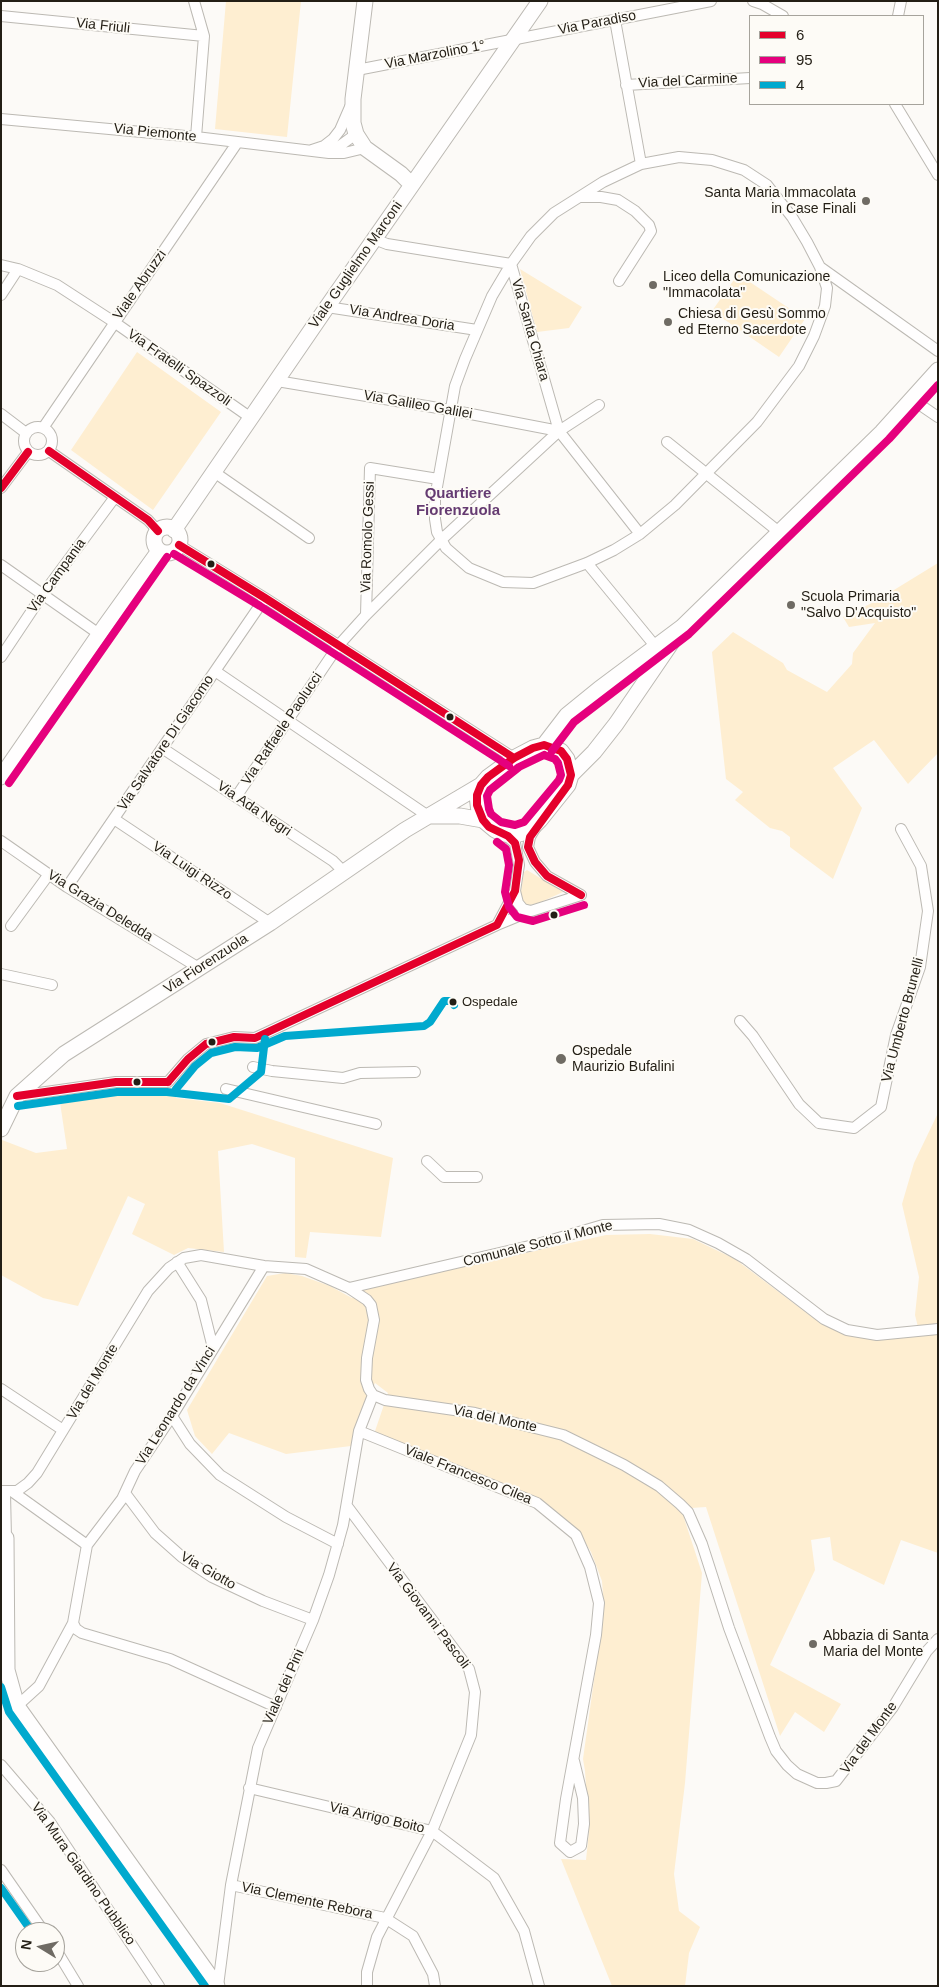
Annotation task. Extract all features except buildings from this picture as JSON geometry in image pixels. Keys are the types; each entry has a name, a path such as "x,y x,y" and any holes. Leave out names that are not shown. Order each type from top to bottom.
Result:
{"street":[{"path":"194,1 204,36 196,137"},
{"path":"309,151 324,146 333,139 346,118 352,99 357,70 365,1"},
{"name":"Viale Guglielmo Marconi","path":"174,530 327,306 540,1"},
{"name":"Via Paradiso","path":"513,39 711,1"},
{"path":"753,1 781,15"},
{"path":"898,15 901,1"},
{"name":"Via Friuli","path":"1,16 204,36"},
{"path":"615,20 641,164"},
{"name":"Via Marzolino 1°","path":"357,70 513,39"},
{"name":"Via del Carmine","path":"626,85 749,78"},
{"path":"352,99 353,123 356,134 369,151 401,174 412,185"},
{"path":"895,105 938,176"},
{"name":"Via Piemonte","path":"1,119 196,137 237,144 329,153 369,151"},
{"path":"329,153 356,134"},
{"name":"Viale Abruzzi","path":"43,428 237,144"},
{"name":"Via Santa Chiara","path":"560,431 511,264 531,236 554,212 566,203 580,197 603,182 641,164 679,156 712,160 744,170 767,185 792,217 820,267"},
{"path":"580,197 601,197 618,200 635,211 649,226 651,231 619,281"},
{"path":"374,239 387,244 511,264 492,296 455,386 435,498 441,540 469,568 503,582 533,583 587,563 614,550 640,534 675,505 707,474 757,422 799,366 814,336 824,306 827,288 820,267"},
{"name":"Via Fratelli Spazzoli","path":"1,265 18,269 56,285 114,322 251,418"},
{"path":"820,267 938,350"},
{"path":"1,295 18,269"},
{"name":"Via Andrea Doria","path":"327,306 477,330"},
{"path":"544,745 567,715 682,627 882,432 938,370"},
{"name":"Via Galileo Galilei","path":"277,381 450,410 560,431"},
{"path":"912,400 938,417"},
{"name":"Via Raffaele Paolucci","path":"236,797 338,646 366,615 441,540 560,431 599,405"},
{"path":"1,414 26,433"},
{"path":"34,428 43,428 50,434 52,442 49,450 36,456 28,452 24,445 26,433 34,428"},
{"path":"560,431 640,534"},
{"path":"667,442 779,532"},
{"path":"49,450 148,520 158,532"},
{"path":"1,488 28,452"},
{"name":"Via Romolo Gessi","path":"366,615 370,468 438,479"},
{"path":"214,472 309,538"},
{"name":"Via Campania","path":"1,656 43,594 115,497"},
{"path":"166,528 174,530 179,537 178,545 172,552 159,551 156,548 154,539 158,532 166,528"},
{"path":"178,545 265,598 514,758"},
{"path":"1,777 99,634 159,551"},
{"path":"587,563 656,648"},
{"path":"1,565 99,634"},
{"name":"Via Salvatore Di Giacomo","path":"67,887 265,598"},
{"path":"509,838 529,831 540,820 568,785 571,775 594,752 616,724 682,627"},
{"path":"215,671 428,816 460,816 483,820"},
{"path":"497,926 515,891 519,860 509,838 489,827 483,820 477,805 481,785 488,777 514,758 533,748 544,745 561,751 567,758 571,775"},
{"name":"Via Ada Negri","path":"162,748 333,861 343,872"},
{"name":"Via Fiorenzuola","path":"1,1129 17,1096 64,1054 270,924 343,872 428,816 481,785"},
{"name":"Via Luigi Rizzo","path":"114,819 270,924"},
{"path":"540,820 530,837 528,847 531,855 548,876"},
{"name":"Via Umberto Brunelli","path":"740,1020 799,1104 819,1122 854,1128 881,1106 896,1035 920,967 928,911 921,866 901,829"},
{"name":"Via Grazia Deledda","path":"1,841 67,887 199,968"},
{"path":"17,1096 116,1082 168,1082 188,1059 206,1044 234,1037 255,1038 497,926 532,911 581,895 519,860"},
{"path":"11,926 49,874"},
{"path":"515,891 518,903 523,909 532,911"},
{"path":"1,974 52,985"},
{"path":"253,1067 272,1071 343,1078 360,1073 415,1072"},
{"path":"226,1089 376,1124"},
{"path":"427,1161 444,1177 477,1177"},
{"name":"Comunale Sotto il Monte","path":"349,1288 538,1244 603,1225 659,1224 689,1230 746,1259 824,1319 847,1330 877,1335 938,1329"},
{"name":"Via del Monte","path":"7,1492 21,1489 37,1473 148,1291 162,1274 177,1262 190,1256 201,1255 264,1266 306,1270 349,1288 367,1300 373,1312 366,1380 369,1389 374,1395 385,1400 475,1413 564,1435 624,1465 674,1497 688,1512 696,1527 773,1744 787,1765 807,1780 826,1784 836,1781 840,1777 893,1707 927,1651 938,1639"},
{"path":"177,1262 201,1300 213,1348"},
{"name":"Via Leonardo da Vinci","path":"87,1545 125,1493 135,1471 172,1416 264,1266"},
{"path":"1,1388 63,1430"},
{"name":"Viale dei Pini","path":"218,1986 231,1884 258,1748 314,1620 338,1544 347,1506 359,1431 374,1395"},
{"path":"172,1416 190,1444 220,1475 286,1517 338,1544"},
{"name":"Viale Francesco Cilea","path":"359,1431 537,1503 576,1535 590,1567 599,1603 596,1635 566,1799 560,1844 570,1852 581,1846 584,1824 583,1798 574,1761"},
{"path":"17,1706 39,1686 73,1623 87,1545 7,1492 4,1538 4,1675 17,1706 218,1986"},
{"name":"Via Giotto","path":"125,1493 155,1533 182,1557 212,1577 263,1601 314,1620"},
{"name":"Via Giovanni Pascoli","path":"347,1506 469,1670 475,1692 471,1735 432,1831 385,1918 377,1937 370,1963 367,1986"},
{"path":"73,1623 76,1629 82,1633 170,1659 276,1707"},
{"path":"1,1694 17,1706"},
{"name":"Via Mura Giardino Pubblico","path":"1,1765 50,1822 160,1986"},
{"name":"Via Arrigo Boito","path":"249,1788 432,1831 494,1878 524,1931 540,1986"},
{"path":"1,1870 37,1922"},
{"name":"Via Clemente Rebora","path":"231,1884 385,1918 413,1936 433,1974 435,1986"},
{"path":"65,1965 78,1986"}],"shaded area":[{"path":"226,1 301,1 287,137 215,129"},
{"path":"520,269 582,307 569,328 537,332"},
{"path":"738,274 805,319 779,357 712,311"},
{"path":"137,352 221,412 153,510 71,450"},
{"path":"938,563 938,753 908,784 874,740 833,768 862,808 833,879 790,847 790,837 782,831 770,828 735,800 743,792 726,779 712,652 733,632 783,663 787,670 827,692 852,664 853,653 875,623 849,627 843,617 876,601"},
{"path":"527,870 563,892 539,903 524,906 520,898 524,872"},
{"path":"132,1087 177,1089 176,1098 220,1103 393,1158 381,1237 310,1232 306,1258 295,1257 295,1158 252,1144 218,1151 224,1252 188,1248 174,1255 132,1234 145,1204 128,1196 78,1306 43,1298 1,1275 2,1140 36,1153 67,1149 59,1096"},
{"path":"938,1113 938,1323 918,1327 915,1315 919,1277 902,1204 914,1163"},
{"path":"650,1234 693,1239 735,1259 812,1317 839,1332 869,1338 907,1337 938,1332 938,1553 901,1540 884,1585 833,1560 830,1537 811,1540 815,1570 770,1665 841,1704 824,1732 795,1712 780,1736 706,1507 691,1508 684,1518 702,1573 685,1783 674,1874 679,1911 700,1927 689,1953 685,1986 612,1986 561,1859 586,1860 589,1831 583,1759 604,1608 602,1581 591,1552 576,1528 538,1500 374,1434 388,1393 375,1383 354,1430 351,1446 286,1454 229,1433 212,1454 195,1436 187,1410 267,1276 285,1273 302,1276 330,1286 352,1298 360,1290 606,1235"}],"transit line":[{"name":"95","path":"552,751 574,722 689,634 889,439 938,385"},
{"name":"6","path":"49,451 148,520 158,531"},
{"name":"6","path":"1,488 28,452"},
{"name":"6","path":"179,545 514,758"},
{"name":"95","path":"174,554 260,606 509,766"},
{"name":"95","path":"9,783 167,557"},
{"name":"6","path":"168,1082 188,1059 206,1044 234,1037 255,1038 497,925 515,891 519,860 515,843 508,836 489,827 483,820 477,805 477,795 481,785 488,777 514,758 533,748 544,745 561,751 567,759 571,775 568,785 530,837 528,847 535,862 547,876 581,895"},
{"name":"95","path":"544,755 555,759 558,763 561,775 559,780 524,822 515,825 501,822 491,814 489,809 487,796 490,790 519,767 544,755"},
{"name":"95","path":"497,842 506,849 509,865 505,892 509,907 517,917 533,921 584,905"},
{"name":"4","path":"176,1089 195,1066 211,1053 235,1047 257,1048 285,1036 424,1026 430,1022 444,1001 452,1001 454,1005"},
{"name":"4","path":"18,1106 117,1092 167,1092 229,1099 261,1072 265,1039"},
{"name":"6","path":"17,1096 116,1082 168,1082"},
{"name":"4","path":"1,1687 9,1712 205,1986"},
{"name":"4","path":"1,1888 25,1922"}],"place":[{"name":"Santa Maria Immacolata in Case Finali","path":"866,201"},
{"name":"Liceo della Comunicazione \"Immacolata\"","path":"653,285"},
{"name":"Chiesa di Gesù Sommo ed Eterno Sacerdote","path":"668,322"},
{"name":"Scuola Primaria \"Salvo D'Acquisto\"","path":"791,605"},
{"name":"Ospedale","path":"453,1002"},
{"name":"Ospedale Maurizio Bufalini","path":"561,1059"},
{"name":"Abbazia di Santa Maria del Monte","path":"813,1644"}],"district":[{"name":"Quartiere Fiorenzuola","path":"458,502"}]}
